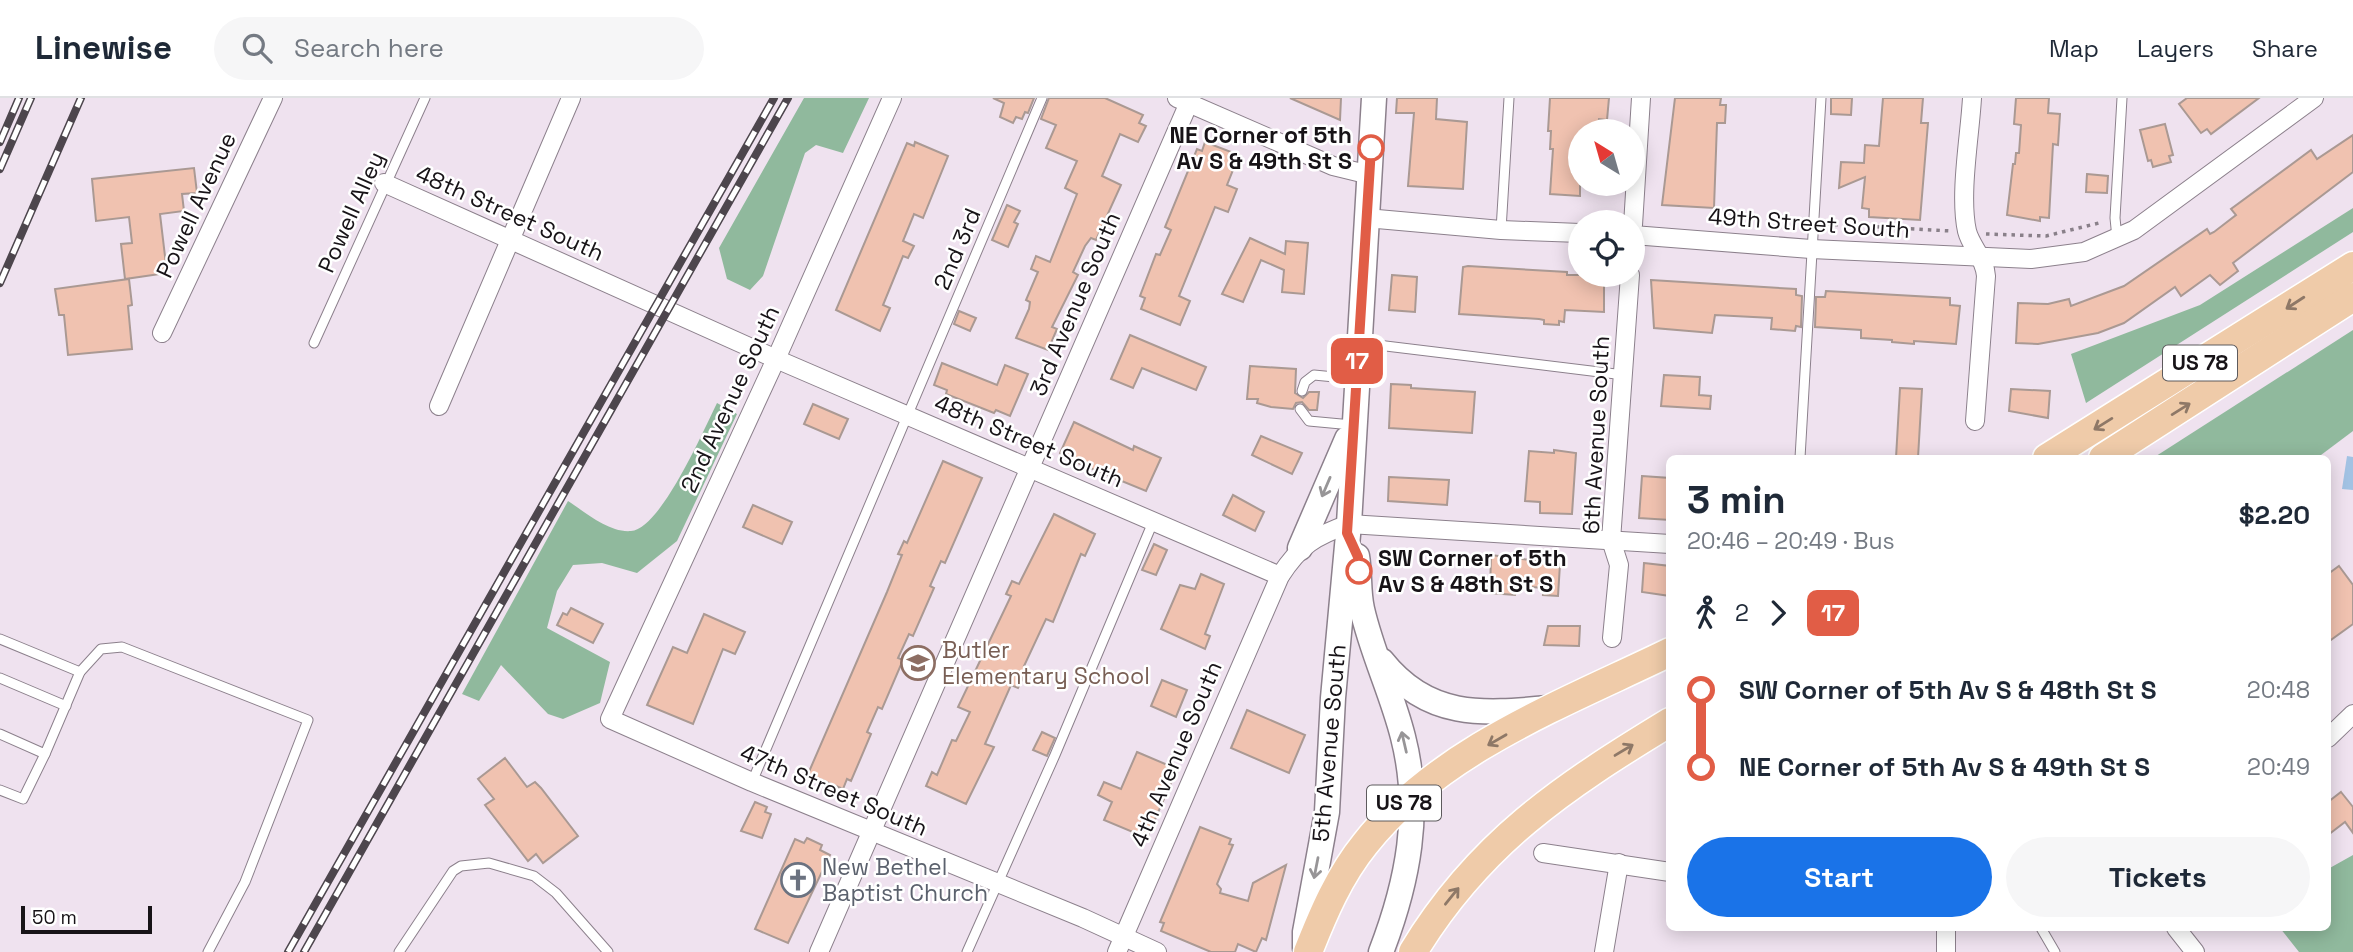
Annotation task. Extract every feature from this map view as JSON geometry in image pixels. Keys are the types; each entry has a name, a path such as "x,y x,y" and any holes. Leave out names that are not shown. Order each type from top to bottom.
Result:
{"main road":[{"name":"US 78","path":"2052,455 2353,267"},
{"name":"US 78","path":"2108,455 2353,297"},
{"name":"US 78","path":"1306,952 1345,872 1384,822 1413,796 1472,754 1666,654"},
{"path":"1413,952 1459,887 1511,832 1578,779 1666,724"}],"street":[{"name":"Powell Avenue","path":"162,333 273,98"},
{"path":"439,406 570,98"},
{"name":"2nd Avenue South","path":"610,719 776,359 892,98"},
{"name":"5th Avenue South","path":"1306,952 1305,932 1327,811 1348,528 1374,98"},
{"path":"1634,210 1641,98"},
{"path":"1972,98 1965,209 1967,232 1981,258 1986,276 1975,421"},
{"name":"49th Street South","path":"1645,236 1811,249 1981,258 2057,258 2084,253 2118,240 2149,220 2314,98"},
{"path":"1185,100 1333,166 1370,176"},
{"name":"3rd Avenue South","path":"819,952 1030,468 1185,100"},
{"name":"48th Street South","path":"384,183 776,359 1280,576"},
{"path":"1366,218 1501,230 1568,233"},
{"name":"6th Avenue South","path":"1612,639 1619,565 1611,540 1629,287"},
{"path":"1280,576 1300,548 1353,425"},
{"path":"1300,548 1318,536 1348,528 1666,544"},
{"name":"5th Avenue South","path":"1348,528 1358,557 1361,605 1369,639 1403,736 1413,796 1411,843 1405,875 1381,952"},
{"name":"4th Avenue South","path":"1120,944 1280,576"},
{"path":"1369,639 1398,679 1440,705 1479,711 1557,708"},
{"path":"2331,735 2353,714"},
{"name":"47th Street South","path":"610,719 752,782 999,885 1120,944 1157,952"},
{"path":"1543,853 1666,871"},
{"path":"1604,952 1619,863"},
{"path":"1946,952 1947,931"},
{"path":"2178,931 2195,952"}],"lane":[{"name":"Powell Alley","path":"314,343 384,183 425,98"},
{"name":"2nd 3rd","path":"752,782 1042,98"},
{"path":"1501,230 1509,98"},
{"path":"1800,455 1821,98"},
{"path":"2118,240 2115,218 2122,98"},
{"path":"1358,342 1624,375"},
{"path":"1302,391 1305,382 1314,375 1355,379"},
{"path":"1300,409 1309,421 1353,425"},
{"path":"967,952 999,885 1153,522"},
{"path":"0,639 80,672"},
{"path":"0,790 23,799 80,672 101,649 122,647 307,720 245,882 208,952"},
{"path":"0,678 66,706"},
{"path":"0,734 45,754"},
{"path":"398,952 453,871 461,866 489,863 534,876 556,893 608,952"},
{"path":"2043,931 2055,952"}],"path":[{"path":"1813,223 2046,236 2115,218"}],"green space":[{"path":"804,98 869,98 843,153 816,145 805,153 763,276 750,290 727,279 719,248"},
{"path":"2353,208 2353,232 2086,403 2071,354 2200,305"},
{"path":"2353,330 2353,431 2321,455 2158,455"},
{"path":"717,403 737,414 677,541 637,573 602,563 573,565 557,591 547,628 610,662 600,703 563,719 548,714 501,665 479,701 462,694 568,501 614,529 631,531 643,526 668,496"},
{"path":"2353,855 2353,952 2299,952 2282,931 2331,931 2331,867"}],"water":[{"path":"2347,456 2353,457 2353,490 2342,489"}],"building":[{"path":"993,98 1034,98 1028,113 1025,112 1022,119 1016,117 1013,123 1000,117 1004,103"},
{"path":"1049,98 1105,98 1143,115 1139,123 1146,126 1138,142 1120,134 1102,176 1121,185 1096,240 1091,238 1085,246 1073,272 1078,275 1052,327 1057,329 1048,350 1016,338 1029,309 1030,302 1026,300 1038,272 1031,269 1036,256 1050,262 1077,194 1065,188 1077,161 1046,148 1056,125 1041,119"},
{"path":"1290,98 1341,98 1340,120"},
{"path":"1397,98 1437,98 1436,119 1467,122 1463,189 1408,186 1414,113 1396,113"},
{"path":"1550,98 1609,98 1607,119 1568,119 1568,195 1550,194 1553,149 1550,149 1551,131 1548,131"},
{"path":"1675,98 1721,98 1720,105 1726,105 1725,123 1717,123 1714,208 1662,205"},
{"path":"1831,98 1852,98 1851,115 1831,114"},
{"path":"1883,98 1923,98 1921,123 1928,123 1920,220 1869,217 1869,209 1862,208 1865,177 1839,188 1841,162 1864,163 1865,145 1879,146"},
{"path":"2016,98 2049,98 2048,113 2060,114 2058,145 2053,144 2049,218 2040,217 2040,221 2007,215 2013,164 2016,153 2019,153 2021,125 2014,124"},
{"path":"2187,98 2259,98 2211,134 2207,129 2201,133 2179,104"},
{"path":"2165,124 2173,155 2169,156 2171,162 2153,167 2151,160 2148,161 2140,130"},
{"path":"2353,135 2353,172 2233,263 2238,271 2220,285 2210,275 2181,296 2175,287 2124,323 2098,333 2038,344 2016,343 2018,303 2048,304 2069,299 2071,306 2124,286 2207,229 2210,234 2214,232 2236,215 2231,209 2311,150 2317,159"},
{"path":"915,142 948,156 923,218 914,214 903,241 914,246 908,258 903,256 883,305 890,308 880,331 836,310 907,143 914,146"},
{"path":"1205,142 1239,155 1227,185 1237,189 1228,212 1215,207 1179,296 1190,301 1180,325 1141,309 1145,298 1140,296 1156,254 1160,255 1171,230 1165,227 1197,149 1202,151"},
{"path":"194,168 197,193 182,194 184,211 160,214 167,273 125,279 121,244 132,243 129,217 96,221 92,179"},
{"path":"2087,174 2108,176 2107,193 2086,192"},
{"path":"1007,205 1020,211 1014,222 1018,224 1008,247 992,240"},
{"path":"1250,238 1285,254 1286,241 1308,243 1304,294 1282,292 1284,270 1261,260 1243,302 1222,294"},
{"path":"1463,267 1567,272 1568,287 1604,287 1604,312 1565,310 1564,322 1559,321 1559,325 1544,324 1544,320 1539,319 1459,314"},
{"path":"1392,275 1417,277 1415,312 1389,310"},
{"path":"129,279 132,305 128,306 132,349 68,355 64,315 59,315 55,289"},
{"path":"1651,280 1796,289 1796,295 1802,296 1801,327 1796,326 1795,331 1771,329 1772,318 1715,315 1712,333 1654,328"},
{"path":"1826,291 1950,298 1950,305 1960,306 1956,344 1892,342 1861,338 1861,330 1815,327 1816,297 1825,297"},
{"path":"959,311 976,318 970,331 954,324"},
{"path":"1130,335 1206,367 1196,390 1142,368 1133,388 1111,379"},
{"path":"942,363 997,385 1005,365 1028,374 1010,416 996,410 994,413 946,394 947,390 934,385"},
{"path":"1250,366 1296,369 1295,393 1303,398 1309,392 1319,392 1317,410 1309,410 1302,402 1296,403 1293,409 1271,407 1257,403 1258,399 1247,399"},
{"path":"1664,375 1700,377 1699,395 1711,396 1710,409 1661,406"},
{"path":"1391,384 1475,392 1472,433 1389,428"},
{"path":"1900,388 1922,389 1918,455 1896,455"},
{"path":"2011,389 2050,391 2048,418 2009,411"},
{"path":"813,404 848,419 839,439 804,424"},
{"path":"1074,422 1133,450 1134,446 1161,458 1146,491 1063,457 1060,453"},
{"path":"1261,436 1302,453 1292,474 1252,455"},
{"path":"1554,450 1576,453 1572,514 1540,513 1540,502 1525,501 1529,451 1554,453"},
{"path":"943,461 982,478 945,563 941,561 930,586 934,588 913,636 909,634 898,658 903,660 882,709 878,707 867,732 871,734 851,781 847,779 843,789 808,774 887,592 902,555 898,554 904,541 907,543"},
{"path":"1642,476 1666,478 1666,520 1639,518"},
{"path":"1389,477 1449,480 1447,505 1388,501"},
{"path":"1233,495 1264,512 1255,531 1223,515"},
{"path":"753,505 792,522 782,544 743,527"},
{"path":"1054,514 1095,534 1085,556 1081,554 1053,622 1046,619 1024,666 1028,668 1018,688 1011,685 985,744 994,747 966,804 926,786 932,772 937,775 952,740 956,741 970,712 958,707 1011,596 1006,594 1012,581 1019,584"},
{"path":"1154,544 1167,550 1156,575 1142,570"},
{"path":"1491,555 1560,564 1558,596 1543,595 1544,588 1517,586 1515,595 1490,593"},
{"path":"1644,563 1666,566 1666,595 1642,592"},
{"path":"2339,566 2353,585 2353,624 2331,640 2331,572"},
{"path":"1201,574 1224,584 1205,634 1210,636 1205,649 1161,629 1180,585 1195,589"},
{"path":"571,608 603,624 593,643 557,625 563,613 567,615"},
{"path":"704,614 745,632 735,654 723,649 693,724 647,705 673,647 687,653"},
{"path":"1548,626 1580,626 1579,646 1544,645"},
{"path":"1162,680 1187,690 1176,717 1151,706"},
{"path":"1247,710 1305,735 1289,773 1231,748"},
{"path":"1042,732 1055,738 1047,756 1033,750"},
{"path":"1137,752 1177,769 1147,838 1104,820 1112,802 1098,795 1104,782 1121,789"},
{"path":"505,758 527,787 535,782 541,788 578,836 543,863 536,854 528,861 485,805 494,799 478,779"},
{"path":"2341,792 2353,807 2353,833 2345,822 2331,833 2331,800"},
{"path":"755,802 767,807 765,812 771,814 762,838 741,831"},
{"path":"1200,827 1231,839 1229,844 1233,845 1217,884 1221,889 1220,893 1248,901 1253,883 1286,865 1266,940 1262,938 1256,952 1238,944 1235,952 1211,952 1161,931 1164,923 1160,922"},
{"name":"New Bethel Baptist Church","path":"807,838 822,845 820,850 830,855 788,943 755,929 795,839 804,843"}],"railway":[{"path":"0,142 19,98"},
{"path":"0,169 31,98"},
{"path":"0,283 81,98"},
{"path":"288,952 774,98"},
{"path":"304,952 788,98"}],"bus line":[{"name":"17","path":"1359,571 1358,557 1347,533 1371,148"}],"place":[{"name":"NE Corner of 5th Av S & 49th St S","path":"1371,148"},
{"name":"SW Corner of 5th Av S & 48th St S","path":"1359,571"},
{"name":"Butler Elementary School","path":"918,663"},
{"name":"New Bethel Baptist Church","path":"798,880"}]}
